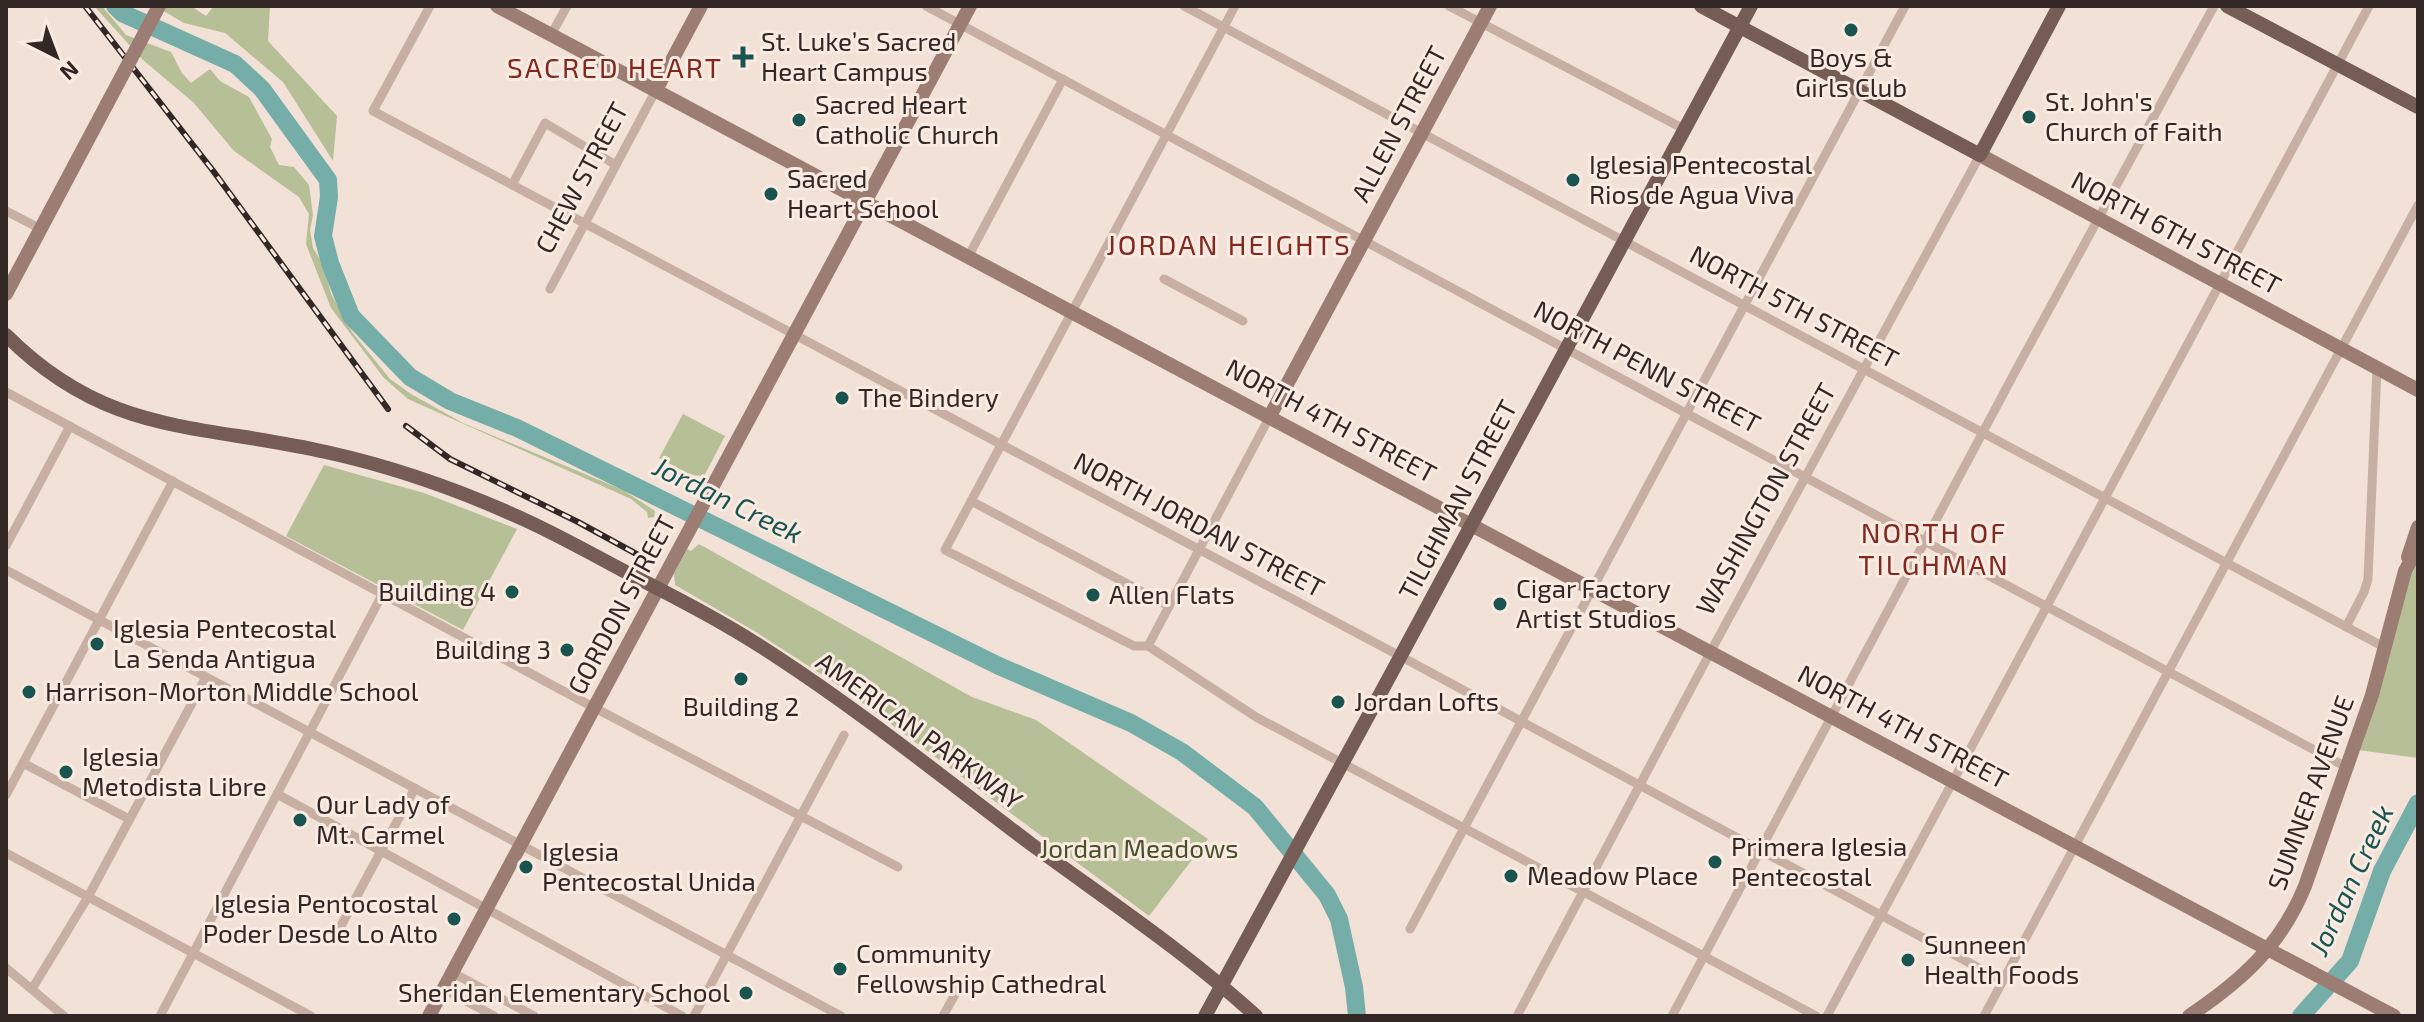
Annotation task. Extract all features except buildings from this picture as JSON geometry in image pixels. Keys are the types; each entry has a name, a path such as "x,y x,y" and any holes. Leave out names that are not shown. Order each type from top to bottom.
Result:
{"main road":[{"name":"NORTH 6TH STREET","path":"1701,6 1980,155"},
{"name":"TILGHMAN STREET","path":"1205,1016 1751,6"},
{"name":"WASHINGTON STREET","path":"1980,155 2059,6"},
{"path":"2227,6 2418,107"},
{"name":"AMERICAN PARKWAY","path":"6,335 37,363 70,386 121,412 180,428 324,451 400,472 527,521 658,588 776,656 857,713 1180,954 1256,1016"}],"street":[{"path":"6,294 159,6"},
{"name":"NORTH JORDAN STREET","path":"430,6 373,111 999,446 1400,656 2003,981"},
{"name":"NORTH 4TH STREET","path":"497,6 2394,1016"},
{"path":"551,35 567,6"},
{"name":"CHEW STREET","path":"550,289 701,6"},
{"name":"NORTH PENN STREET","path":"926,6 2346,767"},
{"name":"GORDON STREET","path":"429,1016 970,6"},
{"name":"NORTH 5TH STREET","path":"1184,6 2384,647"},
{"path":"1235,6 945,550 1134,646 1148,646 1256,717 1816,1016"},
{"path":"1449,6 1684,129"},
{"name":"ALLEN STREET","path":"1148,646 1490,6"},
{"path":"1410,929 1905,6"},
{"path":"1672,1016 2214,6"},
{"path":"1827,1016 2369,6"},
{"path":"968,257 1063,79"},
{"path":"512,185 545,123 616,165"},
{"name":"NORTH 6TH STREET","path":"1980,155 2418,390"},
{"name":"WASHINGTON STREET","path":"1517,1016 1980,155"},
{"path":"1984,1016 2418,205"},
{"path":"6,211 41,229"},
{"path":"1164,279 1243,321"},
{"path":"2346,627 2368,579 2377,368"},
{"path":"6,392 898,867"},
{"path":"6,546 70,426"},
{"path":"6,795 173,481"},
{"path":"971,501 1169,606"},
{"path":"2405,571 2418,527"},
{"name":"SUMNER AVENUE","path":"2189,1016 2254,965 2285,928 2305,886 2372,695 2405,571 2418,548"},
{"path":"6,570 841,1016"},
{"path":"160,1016 383,593"},
{"path":"32,989 88,897 206,677"},
{"path":"694,1016 844,735"},
{"path":"23,763 129,819"},
{"path":"337,933 415,788"},
{"path":"277,794 682,1016"},
{"path":"6,853 311,1016"},
{"path":"6,968 64,1016"},
{"path":"453,973 534,1016"},
{"path":"444,989 494,1016"},
{"path":"943,1016 958,989"}],"green space":[{"path":"94,6 102,6 126,35 171,52 191,83 210,69 220,81 249,97 272,139 270,147 279,165 294,167 309,185 313,248 324,266 331,294 352,332 390,379 463,423 623,490 655,511 654,517 648,518 647,512 631,499 408,399 384,378 331,308 306,244 309,214 299,197 234,151 193,102 143,60"},
{"path":"155,6 191,6 206,16 214,6 270,6 268,41 337,116 333,161 283,82 225,33 184,23"},
{"path":"683,414 725,436 704,476 691,475 659,458"},
{"path":"324,465 424,493 517,529 463,630 286,536"},
{"name":"Jordan Meadows","path":"699,544 972,697 1036,720 1208,839 1149,916 841,687 675,585 674,574 687,549 691,551"},
{"path":"2418,563 2418,758 2358,750 2409,578"}],"waterway":[{"name":"Jordan Creek","path":"115,6 122,13 235,64 262,89 328,180 329,197 323,236 351,316 410,377 450,401 517,428 999,666 1131,723 1182,752 1255,807 1327,895 1339,919 1357,1016"},
{"name":"Jordan Creek","path":"2301,1016 2350,961 2382,871 2418,803"}],"railway":[{"path":"85,6 214,172 388,409"},
{"path":"406,426 450,459 642,557"}],"place":[{"name":"Boys & Girls Club","path":"1851,30"},
{"name":"St. Luke’s Sacred Heart Campus","path":"743,57"},
{"name":"St. John's Church of Faith","path":"2029,117"},
{"name":"Sacred Heart Catholic Church","path":"799,120"},
{"name":"Iglesia Pentecostal Rios de Agua Viva","path":"1573,180"},
{"name":"Sacred Heart School","path":"771,194"},
{"name":"The Bindery","path":"842,398"},
{"name":"Building 4","path":"512,592"},
{"name":"Allen Flats","path":"1093,595"},
{"name":"Cigar Factory Artist Studios","path":"1500,604"},
{"name":"Iglesia Pentecostal La Senda Antigua","path":"97,644"},
{"name":"Building 3","path":"567,650"},
{"name":"Building 2","path":"741,679"},
{"name":"Harrison-Morton Middle School","path":"29,692"},
{"name":"Jordan Lofts","path":"1338,702"},
{"name":"Iglesia Metodista Libre","path":"66,772"},
{"name":"Our Lady of Mt. Carmel","path":"300,820"},
{"name":"Primera Iglesia Pentecostal","path":"1715,862"},
{"name":"Iglesia Pentecostal Unida","path":"526,867"},
{"name":"Meadow Place","path":"1511,876"},
{"name":"Iglesia Pentocostal Poder Desde Lo Alto","path":"454,919"},
{"name":"Sunneen Health Foods","path":"1908,960"},
{"name":"Community Fellowship Cathedral","path":"840,969"},
{"name":"Sheridan Elementary School","path":"746,993"}],"district":[{"name":"SACRED HEART","path":"615,68"},
{"name":"JORDAN HEIGHTS","path":"1229,245"},
{"name":"NORTH OF TILGHMAN","path":"1934,549"}]}
